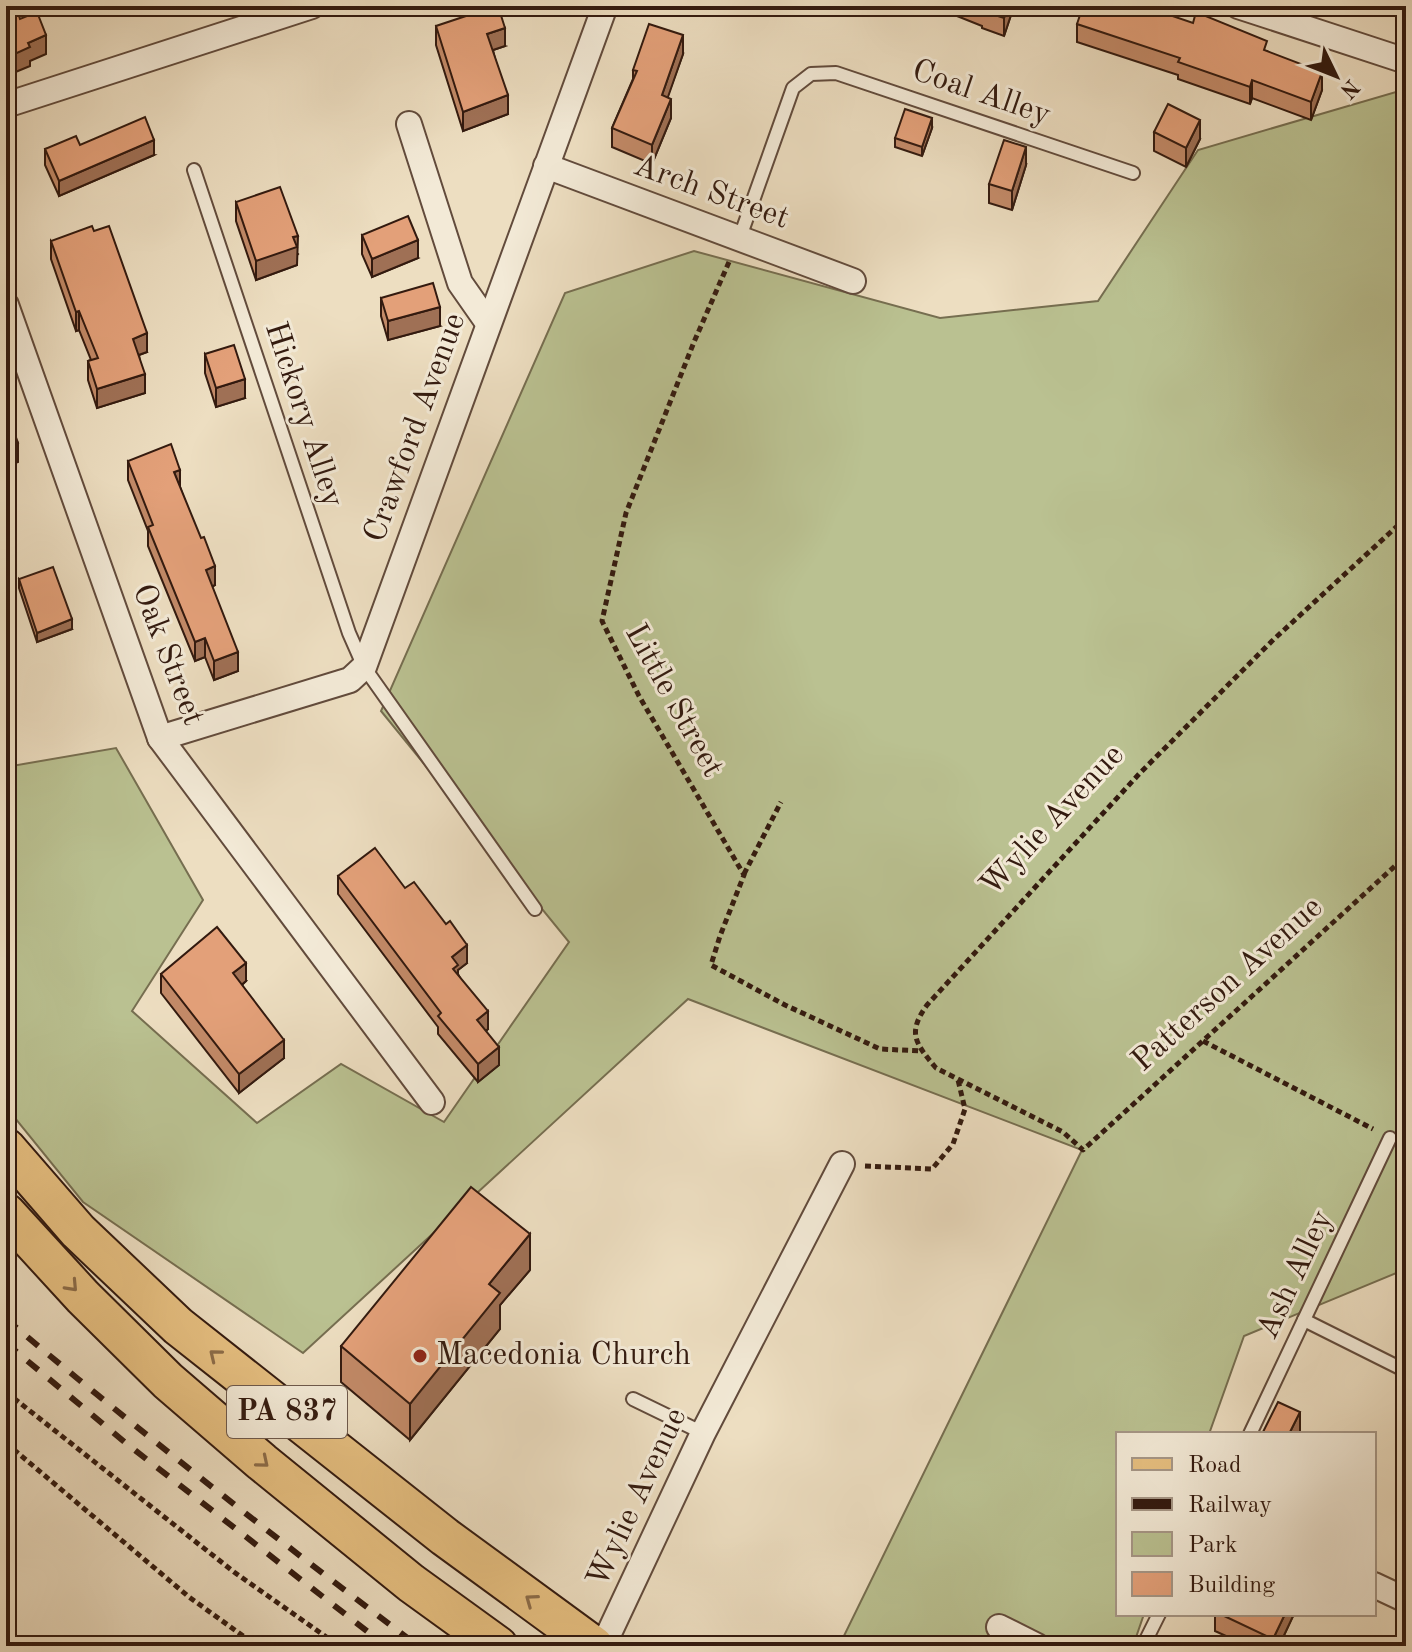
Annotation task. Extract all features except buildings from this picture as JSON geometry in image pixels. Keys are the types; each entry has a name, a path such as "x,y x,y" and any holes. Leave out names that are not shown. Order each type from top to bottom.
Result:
{"main road":[{"name":"PA 837","path":"6,1148 78,1231 178,1326 445,1537 594,1646"},
{"name":"PA 837","path":"13,1221 83,1297 168,1381 411,1583 498,1646"}],"street":[{"path":"6,105 312,6"},
{"name":"Crawford Avenue","path":"364,667 605,6"},
{"path":"1249,10 1406,61"},
{"path":"409,124 460,283 488,323"},
{"name":"Arch Street","path":"546,166 853,281"},
{"name":"Oak Street","path":"6,305 160,738 432,1102"},
{"path":"160,738 350,680 364,667"},
{"name":"Wylie Avenue","path":"603,1646 703,1433 842,1164"},
{"path":"1376,1586 1406,1600"},
{"path":"999,1627 1037,1646"}],"lane":[{"name":"Coal Alley","path":"740,237 793,88 811,74 836,73 1133,173"},
{"name":"Hickory Alley","path":"194,170 349,633 364,667 535,909"},
{"name":"Ash Alley","path":"1251,1432 1390,1138"},
{"path":"1304,1320 1406,1371"},
{"path":"633,1399 703,1433"},
{"path":"1143,1646 1158,1616"}],"path":[{"name":"Little Street","path":"740,237 694,342 626,513 602,621 639,696 744,875"},
{"name":"Wylie Avenue","path":"922,1051 914,1037 918,1018 927,1005 1140,773 1272,641 1406,518"},
{"path":"781,802 744,875 711,965 785,1005 880,1049 922,1051 936,1068 958,1079 965,1109 953,1144 932,1169 842,1164"},
{"name":"Patterson Avenue","path":"958,1079 1063,1132 1083,1150 1406,856"},
{"path":"1203,1041 1390,1138"},
{"path":"6,1392 234,1572 339,1646"},
{"path":"6,1443 189,1597 257,1646"}],"green space":[{"path":"1406,89 1406,1269 1244,1336 1210,1432 1116,1432 1116,1616 1143,1616 1133,1646 839,1646 1082,1150 688,999 303,1353 83,1202 6,1107 6,767 116,748 203,900 132,1011 257,1123 341,1064 444,1122 569,942 381,711 565,293 694,251 940,318 1098,301 1198,150"}],"railway":[{"path":"6,1319 210,1485 418,1646"},
{"path":"6,1343 127,1444 386,1646"}],"place":[{"name":"Macedonia Church","path":"420,1356"}]}
